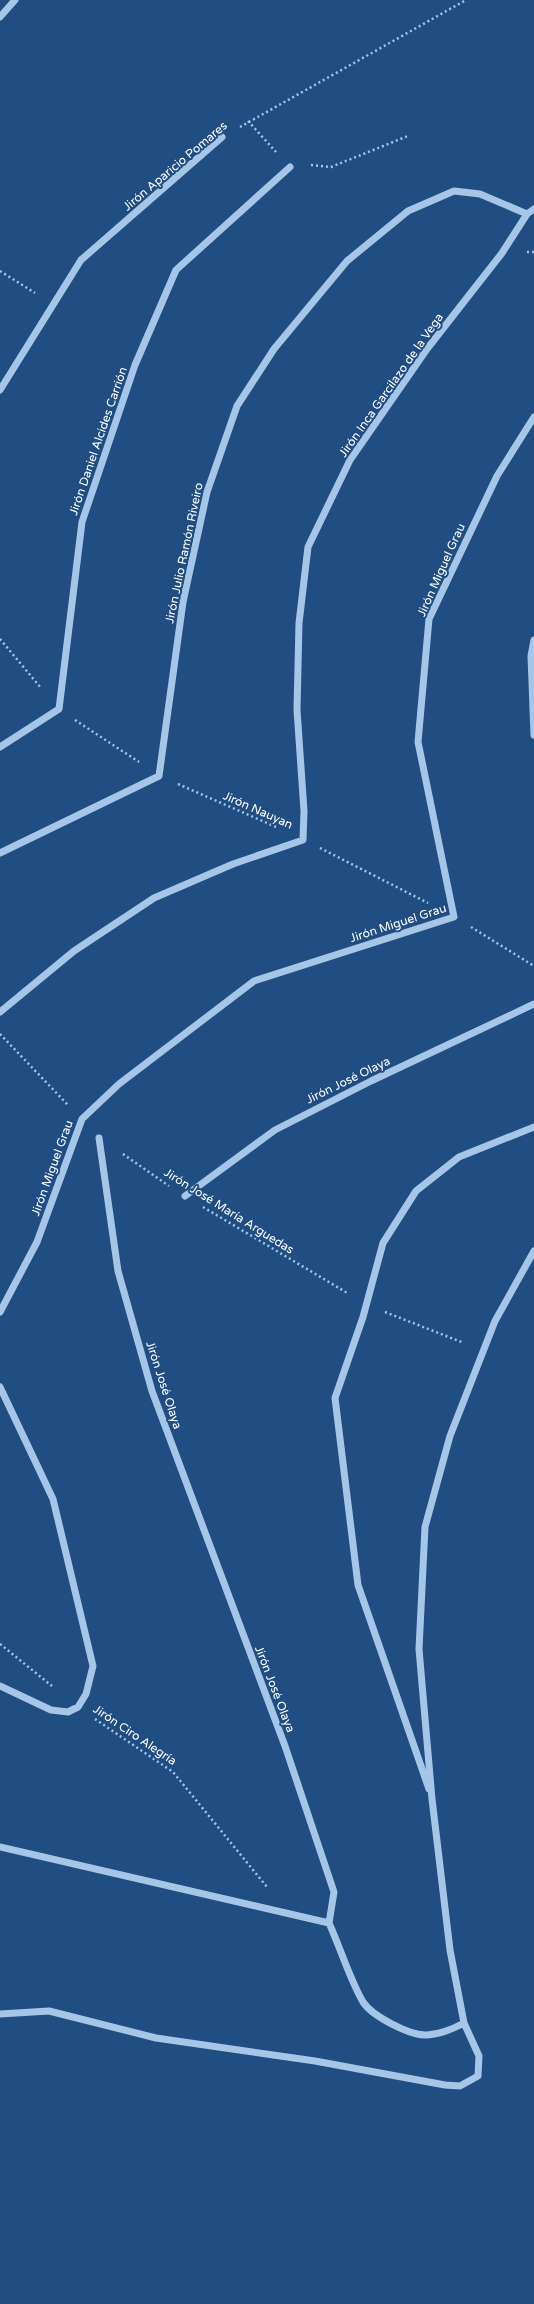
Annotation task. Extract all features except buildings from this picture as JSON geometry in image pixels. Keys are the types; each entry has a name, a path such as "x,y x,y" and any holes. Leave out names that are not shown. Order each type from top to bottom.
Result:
{"street":[{"path":"0,17 15,0"},
{"name":"Jirón Aparicio Pomares","path":"0,390 81,260 222,137"},
{"name":"Jirón Daniel Alcides Carrión","path":"60,710 82,522 135,365 176,270 290,167"},
{"name":"Jirón Julio Ramón Riveiro","path":"159,776 183,602 207,492 238,406 274,349 347,261 408,211 454,191 480,194 527,214"},
{"name":"Jirón Inca Garcilazo de la Vega","path":"303,840 304,812 297,710 299,623 308,547 350,460 427,349 502,253 527,214 534,209"},
{"name":"Jirón Miguel Grau","path":"0,1312 37,1242 82,1119 119,1084 254,981 454,917 418,742 429,619 497,476 534,417"},
{"path":"534,640 531,656 534,735"},
{"path":"0,747 60,710"},
{"path":"0,854 159,776"},
{"path":"0,1012 74,951 154,898 233,864 303,840"},
{"name":"Jirón José Olaya","path":"184,1196 274,1130 371,1081 534,1004"},
{"path":"432,1799 358,1585 335,1398 366,1304 383,1243 416,1191 459,1157 534,1127"},
{"name":"Jirón José Olaya","path":"99,1138 118,1271 150,1383 285,1746 334,1892 329,1923"},
{"path":"0,2014 49,2011 156,2038 315,2061 445,2085 460,2086 478,2076 479,2056 464,2023 450,1950 432,1799 419,1649 425,1527 450,1436 483,1350 495,1321 534,1251"},
{"path":"0,1387 54,1507 93,1666 86,1694 78,1707 68,1712 51,1710 0,1686"},
{"path":"0,1847 329,1923 364,2003 380,2018 424,2036 446,2033 464,2023"}],"path":[{"name":"Jirón Aparicio Pomares","path":"222,137 466,0"},
{"path":"248,122 290,167 312,165 331,167 408,136"},
{"path":"0,271 53,304"},
{"name":"Jirón Nauyan","path":"0,639 60,710 159,776 303,840 454,917 534,966"},
{"path":"0,1034 82,1119"},
{"name":"Jirón José María Arguedas","path":"99,1138 184,1196 366,1304 483,1350"},
{"name":"Jirón Ciro Alegría","path":"0,1644 78,1707 173,1772 289,1914"}]}
